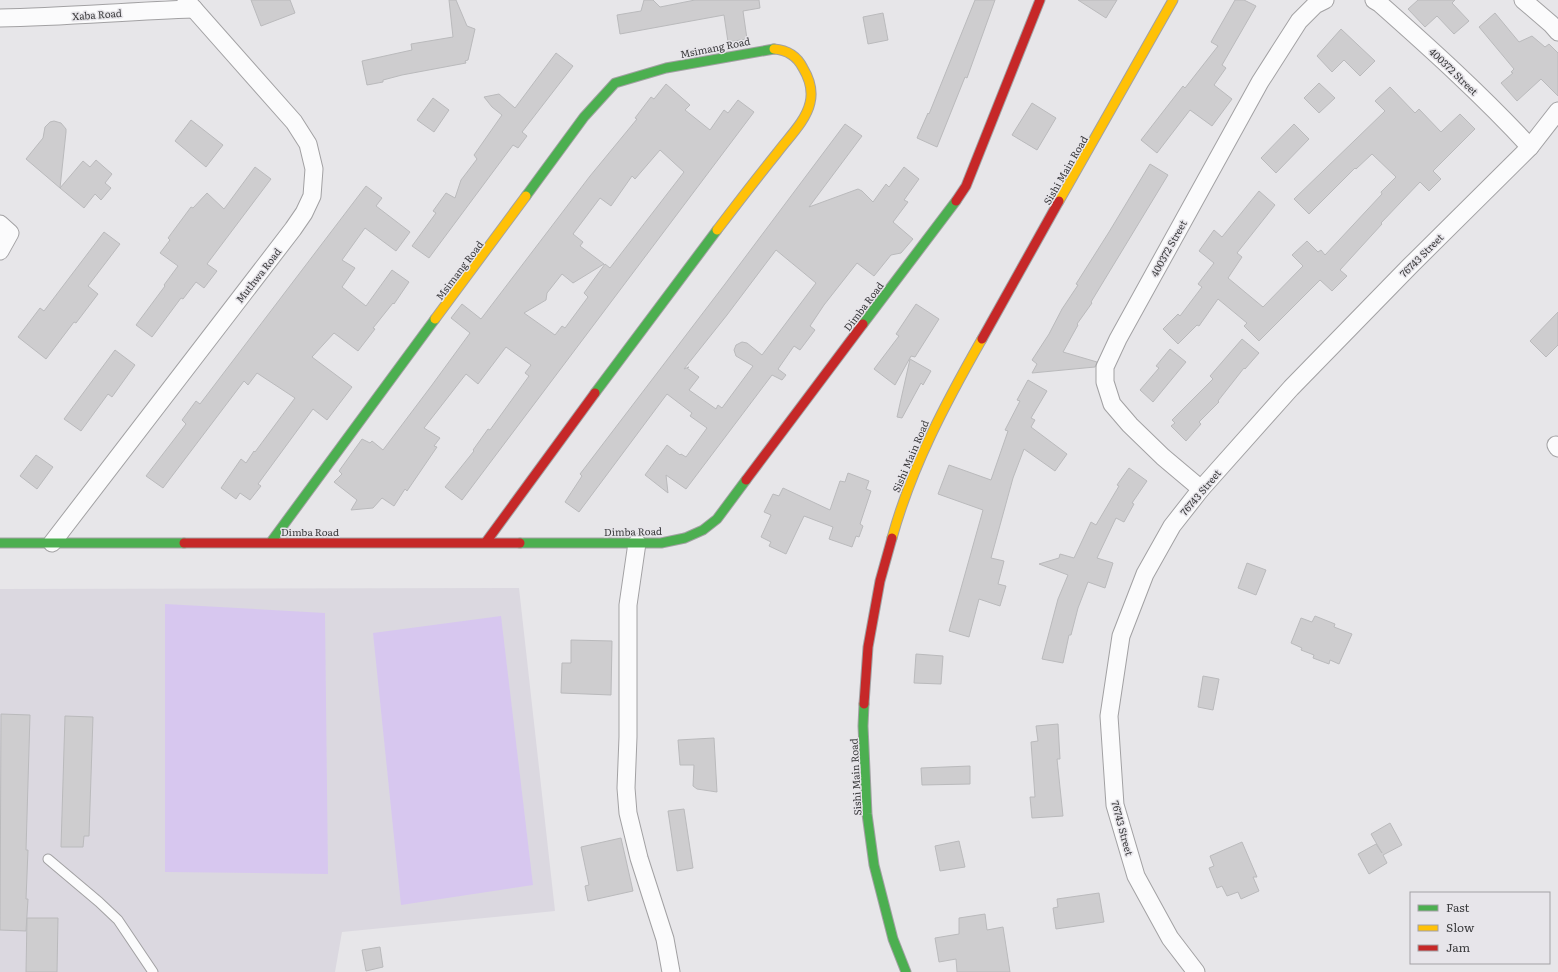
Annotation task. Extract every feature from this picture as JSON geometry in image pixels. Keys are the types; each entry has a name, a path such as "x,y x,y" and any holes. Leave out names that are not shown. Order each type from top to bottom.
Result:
{"street":[{"name":"Dimba Road","path":"0,543 661,543 688,538 703,531 717,519 818,383 938,226 966,186 1040,0"},
{"name":"Sishi Main Road","path":"906,972 893,939 874,865 867,814 863,726 868,647 880,581 899,512 924,447 959,379 1173,0"},
{"name":"400372 Street","path":"1201,489 1157,452 1130,425 1112,404 1105,382 1105,367 1118,339 1260,82 1300,21 1315,5 1325,0"},
{"name":"400372 Street","path":"1374,0 1426,43 1507,122 1530,147"},
{"path":"1523,0 1558,32"},
{"name":"Xaba Road","path":"0,18 54,17 190,4"},
{"name":"Muthwa Road","path":"52,543 293,229 304,213 312,196 314,169 308,144 294,122 190,4"},
{"name":"Msimang Road","path":"272,542 584,117 615,83 666,68 770,48 786,51 798,60 807,74 811,86 811,100 807,112 797,127 703,247 544,461 486,542"},
{"name":"76743 Street","path":"1196,972 1170,938 1136,876 1115,805 1109,716 1121,636 1145,574 1172,526 1201,489 1291,388 1410,266 1530,147 1558,111"},
{"path":"0,224 10,233 0,251"},
{"path":"637,543 628,605 628,737 626,788 628,813 639,858 665,939 671,972"}],"lane":[{"path":"48,859 118,920 153,972"}],"shaded area":[{"path":"519,588 555,911 342,932 335,972 0,972 0,589"},
{"path":"165,604 325,613 328,874 165,872"},
{"path":"501,616 533,885 401,905 373,633"}],"building":[{"path":"251,0 290,0 295,13 261,26"},
{"path":"449,0 456,0 467,26 475,29 468,60 465,61 466,63 402,75 383,80 383,82 367,85 362,61 412,50 411,44 453,37"},
{"path":"644,0 653,0 660,7 695,0 759,0 760,8 743,11 747,39 728,42 724,15 620,34 617,15 641,11"},
{"path":"975,0 995,0 967,78 965,77 937,147 917,138 928,113 929,114"},
{"path":"1078,0 1117,0 1106,18"},
{"path":"1235,0 1244,0 1256,6 1222,65 1226,68 1214,85 1232,99 1212,126 1190,110 1157,153 1141,140 1183,86 1185,88 1218,46 1211,42"},
{"path":"1418,0 1455,0 1452,3 1469,21 1454,34 1437,16 1425,27 1408,9"},
{"path":"883,13 888,40 868,44 863,17"},
{"path":"1495,13 1519,42 1532,36 1545,47 1549,44 1558,53 1558,96 1541,79 1517,101 1501,83 1513,73 1511,72 1514,69 1479,27"},
{"path":"1341,29 1375,61 1360,76 1344,60 1332,72 1317,56"},
{"path":"556,53 573,66 522,132 527,136 518,148 513,145 429,258 412,246 436,213 433,211 446,193 455,198 461,180 477,159 474,155 502,115 492,107 484,97 499,94 515,108"},
{"path":"1319,83 1335,98 1319,113 1304,98"},
{"path":"666,84 690,105 685,110 710,130 724,110 728,113 738,100 754,112 462,500 445,487 474,451 473,450 488,429 490,430 529,376 525,373 531,365 506,347 478,384 466,374 424,428 440,438 434,446 437,447 407,491 405,489 394,506 382,498 373,508 351,510 357,500 334,482 342,474 339,471 362,439 370,443 372,441 383,450 432,385 470,333 451,318 462,304 481,319 590,176 637,119 635,118 651,97 654,99","holes":["660,150 684,172 610,268 605,264 584,293 588,297 565,328 562,326 555,335 524,313 546,300 547,293 562,274 573,283 604,264 580,246 583,242 573,234 600,198 611,206 632,176 635,179"]},
{"path":"1390,87 1415,113 1419,109 1441,132 1460,114 1475,129 1433,171 1441,179 1429,191 1420,182 1381,223 1382,224 1340,270 1347,276 1332,291 1320,280 1259,341 1244,326 1247,323 1218,299 1199,326 1197,325 1178,344 1163,329 1178,314 1180,316 1202,287 1198,284 1214,263 1199,251 1214,230 1222,237 1259,191 1275,205 1237,253 1242,257 1228,278 1263,307 1303,266 1292,255 1307,241 1318,252 1321,250 1325,255 1382,194 1381,192 1396,177 1372,154 1356,169 1355,168 1309,214 1294,199 1385,111 1375,101"},
{"path":"433,98 449,110 434,132 417,120"},
{"path":"1032,103 1056,118 1037,150 1012,135"},
{"path":"191,120 223,145 206,167 175,141"},
{"path":"54,121 61,123 66,129 60,188 26,159 43,138 45,127 50,122"},
{"path":"845,124 862,136 809,207 858,189 873,202 886,184 889,187 904,167 919,179 904,200 908,202 893,222 913,239 901,253 891,255 874,276 857,263 824,305 810,326 815,330 800,350 794,346 778,369 786,375 782,380 772,375 686,489 666,475 668,493 645,475 667,445 680,455 681,454 686,457 707,428 690,416 692,413 667,394 579,512 565,502 582,476 580,474","holes":["776,250 816,283 762,355 747,343 742,342 736,345 734,350 736,356 753,366 722,408 718,405 716,409 689,390 699,377 687,368 689,367 684,369"]},
{"path":"1294,124 1309,139 1276,173 1261,158"},
{"path":"96,160 112,174 105,183 111,188 101,200 95,194 84,208 60,188 83,161 90,167"},
{"path":"1150,164 1168,175 1091,302 1092,303 1077,324 1078,325 1063,352 1097,362 1095,367 1032,373 1037,364 1032,360 1078,285 1076,284"},
{"path":"255,167 271,179 207,264 217,271 204,288 196,282 183,299 181,298 152,337 136,325 178,266 160,253 170,240 168,238 191,207 193,208 207,193 224,209"},
{"path":"366,186 382,198 376,206 410,232 396,251 365,228 342,260 355,268 342,287 366,306 392,270 409,282 394,304 393,303 373,328 375,329 358,351 334,333 312,357 352,387 327,420 313,409 258,484 261,486 250,500 240,493 236,499 221,488 241,459 246,463 295,398 257,373 248,385 244,381 163,488 146,476 186,424 182,420 196,401 200,404"},
{"path":"104,232 120,244 88,286 98,294 76,323 74,322 46,359 18,337 40,308 44,311"},
{"path":"916,304 939,319 915,357 911,356 895,385 874,369 899,336 896,334"},
{"path":"1558,312 1558,345 1546,357 1530,341"},
{"path":"1242,339 1259,353 1245,369 1244,368 1218,401 1219,402 1199,422 1201,424 1186,441 1171,426 1175,423 1172,420 1213,379 1210,376"},
{"path":"1170,349 1186,362 1153,402 1140,390 1159,368 1156,366"},
{"path":"115,350 135,365 112,397 108,394 81,431 64,419"},
{"path":"910,359 931,371 923,385 921,383 902,418 897,417"},
{"path":"1028,380 1047,391 1031,418 1035,420 1031,427 1067,454 1055,471 1024,449 1013,478 991,558 1004,561 998,584 1006,586 1000,606 979,599 969,637 949,631 983,510 938,494 949,465 991,480 1008,431 1005,430 1020,401 1017,400"},
{"path":"36,455 53,467 37,489 20,476"},
{"path":"1129,468 1147,481 1132,503 1134,504 1124,522 1116,518 1097,558 1113,563 1105,588 1088,582 1078,608 1071,635 1069,635 1063,663 1042,659 1058,599 1068,575 1039,564 1059,558 1060,554 1074,558 1091,522 1096,525 1119,486 1117,485"},
{"path":"848,473 869,481 866,489 871,491 860,524 863,526 859,537 856,536 852,547 829,539 833,527 804,516 786,554 769,546 771,542 761,537 771,515 764,512 773,494 779,496 783,488 830,510 840,481 845,482"},
{"path":"1247,563 1266,570 1256,595 1238,588"},
{"path":"1315,616 1335,624 1334,627 1352,634 1339,664 1330,660 1329,664 1313,658 1314,655 1301,650 1302,648 1291,643 1301,618 1312,622"},
{"path":"571,640 612,641 611,695 561,693 562,663 571,663"},
{"path":"916,654 943,656 941,684 914,683"},
{"path":"1203,676 1219,679 1213,710 1198,707"},
{"path":"1,714 30,715 26,850 28,850 26,899 28,899 26,931 0,930"},
{"path":"65,716 93,717 89,836 84,836 83,847 61,847"},
{"path":"1058,724 1060,759 1057,759 1063,816 1032,818 1030,797 1035,797 1031,742 1038,741 1036,726"},
{"path":"714,738 717,792 697,789 693,786 694,765 680,765 678,740"},
{"path":"970,766 970,784 922,785 921,768"},
{"path":"684,809 693,868 677,871 668,811"},
{"path":"1390,823 1402,845 1383,855 1387,863 1369,874 1358,854 1376,844 1382,853 1371,834"},
{"path":"621,838 633,891 588,901 585,886 589,885 581,847"},
{"path":"959,841 965,867 940,871 935,846"},
{"path":"1242,842 1257,877 1253,877 1259,891 1241,899 1238,892 1227,896 1222,886 1217,888 1209,868 1214,866 1210,856"},
{"path":"1099,893 1104,922 1056,929 1053,908 1058,907 1057,899"},
{"path":"985,914 987,930 1003,927 1010,972 957,972 956,959 939,962 935,938 959,934 959,918"},
{"path":"27,918 58,918 57,972 26,972"},
{"path":"380,947 383,967 366,971 362,950"}],"traffic: fast":[{"path":"526,196 584,117 615,83 666,68 774,49"},
{"path":"863,324 956,201"},
{"path":"595,393 717,230"},
{"path":"271,542 435,319"},
{"path":"520,543 661,543 685,538 703,530 717,519 746,480"},
{"path":"0,543 184,543"},
{"path":"864,704 863,726 867,814 874,865 893,939 906,972"}],"traffic: slow":[{"path":"1059,201 1173,0"},
{"path":"717,230 796,129 808,110 811,94 810,85 801,64 791,54 774,49"},
{"path":"435,319 526,196"},
{"path":"892,538 909,486 931,436 955,387 982,339"}],"traffic: jam":[{"path":"956,201 966,186 1040,0"},
{"path":"982,339 1059,201"},
{"path":"746,480 863,324"},
{"path":"486,542 595,393"},
{"path":"864,704 868,647 880,581 892,538"},
{"path":"184,543 520,543"}]}
